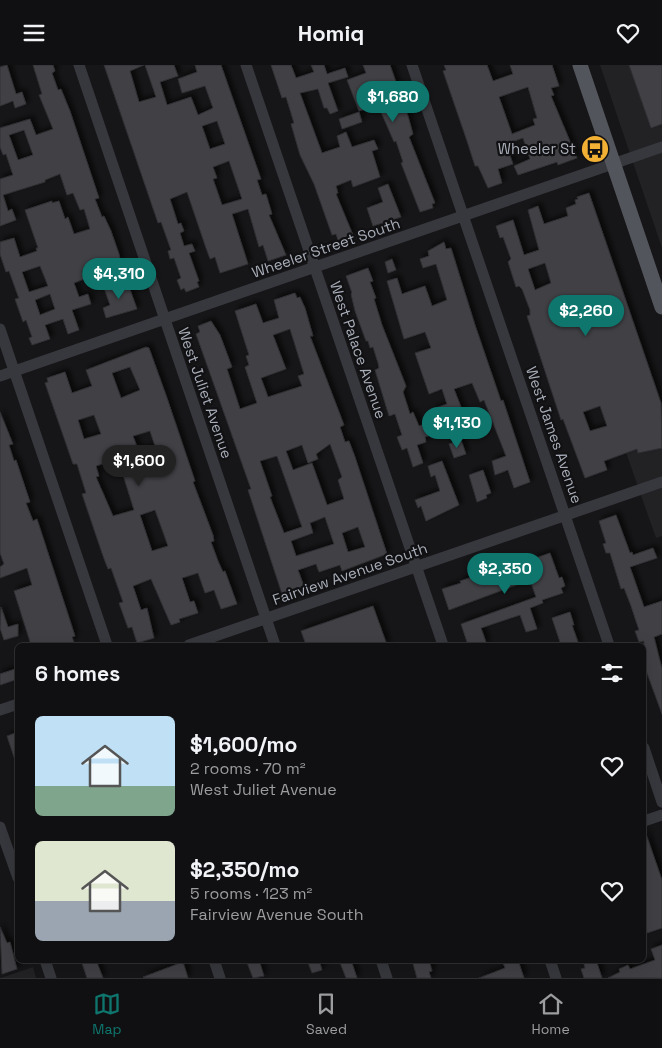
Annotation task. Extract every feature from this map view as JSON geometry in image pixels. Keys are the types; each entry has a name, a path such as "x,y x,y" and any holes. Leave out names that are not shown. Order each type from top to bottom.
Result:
{"main road":[{"path":"580,65 662,307"}],"street":[{"name":"West Juliet Avenue","path":"79,65 274,643"},
{"name":"West Palace Avenue","path":"246,65 442,643"},
{"name":"West James Avenue","path":"412,65 608,643"},
{"name":"Wheeler Street South","path":"0,376 662,147"},
{"path":"0,329 106,643"},
{"name":"Fairview Avenue South","path":"195,643 662,482"},
{"path":"0,710 15,705"},
{"path":"646,754 662,802"},
{"path":"646,820 662,815"},
{"path":"0,827 15,870"},
{"path":"46,963 52,978"},
{"path":"215,963 220,978"},
{"path":"382,963 387,978"},
{"path":"551,963 556,978"}],"shaded area":[{"path":"600,65 662,65 662,248"},
{"path":"662,427 662,536 656,538 622,441"},
{"path":"33,967 36,978 1,978"}],"building":[{"path":"7,65 16,94 22,92 26,104 15,108 13,101 0,106 0,67"},
{"path":"33,65 53,65 55,71 52,73 58,90 61,89 70,111 99,198 95,199 102,217 104,216 111,231 119,254 120,259 117,260 120,267 102,273 100,265 82,271 84,279 74,283 79,297 88,294 91,304 72,310 79,330 68,334 63,319 45,325 50,339 32,345 29,338 32,337 26,320 23,322 15,299 19,298 9,271 6,272 0,254 0,242 14,238 20,257 37,251 36,248 38,248 25,210 52,201 52,203 59,201 65,219 68,217 74,234 90,229 84,209 80,210 73,193 67,195 60,174 45,180 45,182 3,195 8,211 12,209 16,220 0,226 0,179 13,175 6,154 3,155 0,147 0,128 30,119 36,135 53,129 39,95 42,94","holes":["24,130 33,155 18,160 9,135","40,266 48,286 29,292 22,272","50,294 55,309 40,315 35,300"]},
{"path":"104,65 144,65 130,71 139,102 156,97 145,65 174,65 178,76 160,82 167,105 191,97 198,115 213,108 205,86 182,93 178,79 197,72 195,65 221,65 261,179 257,180 262,195 266,194 272,214 269,215 286,255 268,261 263,245 259,247 248,209 232,214 248,264 220,273 215,257 210,259 187,192 170,199 178,224 181,223 184,231 180,233 184,246 192,244 195,251 189,253 199,281 197,282 199,287 186,292 184,288 181,290 177,280 181,278 174,258 170,259 168,251 171,250 161,222 158,223","holes":["217,121 225,144 210,149 202,126","229,161 242,199 222,205 213,179 217,178 213,167"]},
{"path":"271,65 291,65 296,78 314,72 311,65 324,65 327,74 345,68 348,77 328,83 338,111 330,114 327,108 324,108 318,89 300,93 322,153 340,147 337,136 346,132 352,147 374,140 378,149 372,151 380,177 353,187 351,180 336,186 338,193 336,194 353,235 338,240 336,234 332,235 314,184 300,155 291,124 294,123 286,97 282,98"},
{"path":"363,65 390,65 413,134 409,137 435,203 432,204 433,208 420,212 401,163 403,162 396,141 394,142 378,105 359,111 347,80 366,73"},
{"path":"444,65 487,65 493,81 513,74 510,65 552,65 559,86 551,88 554,95 551,96 577,158 558,165 557,162 518,175 514,166 530,159 523,138 506,144 513,164 498,169 502,183 488,188 478,166 475,166 443,71 446,70","holes":["528,87 537,118 533,119 535,125 512,134 499,97"]},
{"path":"629,65 662,65 662,124 651,128"},
{"path":"359,112 362,122 342,129 339,119"},
{"path":"388,184 401,217 373,226 367,208 383,202 378,188"},
{"path":"589,193 661,403 662,448 638,453 637,449 604,461 607,470 585,478 563,419 561,420 540,356 527,316 530,315 530,310 522,289 519,286 516,287 508,262 511,259 503,237 500,238 496,226 513,220 524,255 539,250 528,210 538,206 544,224 568,216 566,208 576,204 575,200 578,199 577,197","holes":["545,263 551,283 535,290 528,269","600,406 607,426 590,431 583,412"]},
{"path":"444,242 446,249 451,248 475,325 501,401 503,400 530,482 514,488 508,470 495,475 492,461 506,456 484,400 480,402 472,383 454,389 466,420 448,426 449,429 425,437 426,442 417,445 423,463 413,467 407,448 402,450 397,437 402,435 395,414 389,416 375,370 379,368 373,347 370,348 368,341 366,341 355,311 352,293 346,276 368,268 373,281 370,282 382,325 406,386 403,392 410,414 413,412 419,426 437,420 433,409 447,404 442,389 429,394 415,353 431,348 425,332 404,339 387,281 397,278 402,294 425,286 432,306 447,300 436,264 423,268 420,259 429,256 428,251"},
{"path":"392,259 396,270 388,273 385,262"},
{"path":"127,281 137,309 106,318 103,308 110,305 104,288"},
{"path":"295,293 297,298 300,297 305,308 313,336 310,336 344,425 340,427 345,442 349,441 355,457 387,554 342,571 340,565 319,572 316,564 298,570 304,586 282,594 248,490 251,489 196,334 200,332 198,326 211,321 220,335 232,367 227,369 240,409 257,403 245,367 249,365 246,356 249,355 235,311 256,304 263,323 279,318 274,300","holes":["290,329 304,374 298,376 302,386 268,397 261,378 286,369 273,335","330,444 342,477 338,480 344,499 327,505 312,463 293,470 286,451 302,445 308,463 318,459 316,454","277,456 302,527 284,533 270,497 272,496 260,461","325,517 334,544 296,556 291,541 313,533 310,523","358,527 365,547 348,552 342,533"]},
{"path":"146,347 149,348 195,481 193,482 213,535 214,541 211,542 223,572 225,571 237,604 221,609 214,590 205,593 198,573 182,578 190,602 194,601 198,613 179,619 180,622 171,625 151,579 133,586 141,610 147,608 154,638 137,643 132,627 128,628 119,603 123,602 111,568 108,569 103,556 82,494 86,493 77,464 73,464 45,383 48,382 47,378 65,372 72,393 92,386 86,370","holes":["130,367 140,390 121,398 112,373","94,415 101,434 84,439 78,420","150,431 155,446 139,452 133,436","132,454 138,470 123,475 134,510 113,516 96,477 99,476 96,466","155,510 168,546 152,551 140,515"]},
{"path":"0,412 13,444 9,445 14,461 16,460 30,502 26,503 33,521 37,519 75,636 72,637 74,642 30,643 14,591 32,585 27,568 0,578 0,567 4,564 0,553"},
{"path":"461,440 466,454 454,458 449,444"},
{"path":"442,461 459,505 426,521 421,506 418,508 415,500 440,491 435,475 431,477 428,466"},
{"path":"483,470 491,493 486,495 487,498 477,502 469,475"},
{"path":"616,515 630,553 632,552 633,555 653,548 657,558 630,567 644,607 662,601 662,634 654,637 662,669 662,714 646,670 646,643 644,641 639,642 635,631 639,630 624,588 621,589 610,553 606,553 603,544 606,543 599,521"},
{"path":"550,553 559,578 562,577 565,586 561,588 563,593 542,600 543,603 530,608 537,629 526,632 520,615 481,628 486,643 467,643 461,624 536,597 530,580 449,610 442,589 509,565 511,568 516,567 518,574 536,568 533,559"},
{"path":"373,606 386,643 305,643 301,631"},
{"path":"1,607 8,627 18,624 18,636 4,640 0,628"},
{"path":"570,612 578,643 560,643 552,618"},
{"path":"15,669 15,680 0,685 0,674"},
{"path":"15,733 15,760 7,736"},
{"path":"646,834 662,880 662,928 646,933"},
{"path":"0,927 7,943 10,942 17,969 2,974"},
{"path":"662,945 662,978 608,978 620,972 619,969 628,965 630,969 655,960 651,949"},
{"path":"82,963 97,963 103,978 87,978"},
{"path":"183,963 188,978 144,978"},
{"path":"247,963 260,963 264,976 253,978"},
{"path":"308,963 320,963 322,970 312,973"},
{"path":"340,963 352,963 357,978 346,978"},
{"path":"413,963 430,963 432,971 429,972 431,978 417,978"},
{"path":"503,963 519,963 524,978 479,978 505,968"},
{"path":"584,963 597,963 602,978 584,978 581,969 585,968"}],"place":[{"name":"Wheeler St","path":"595,149"}]}
